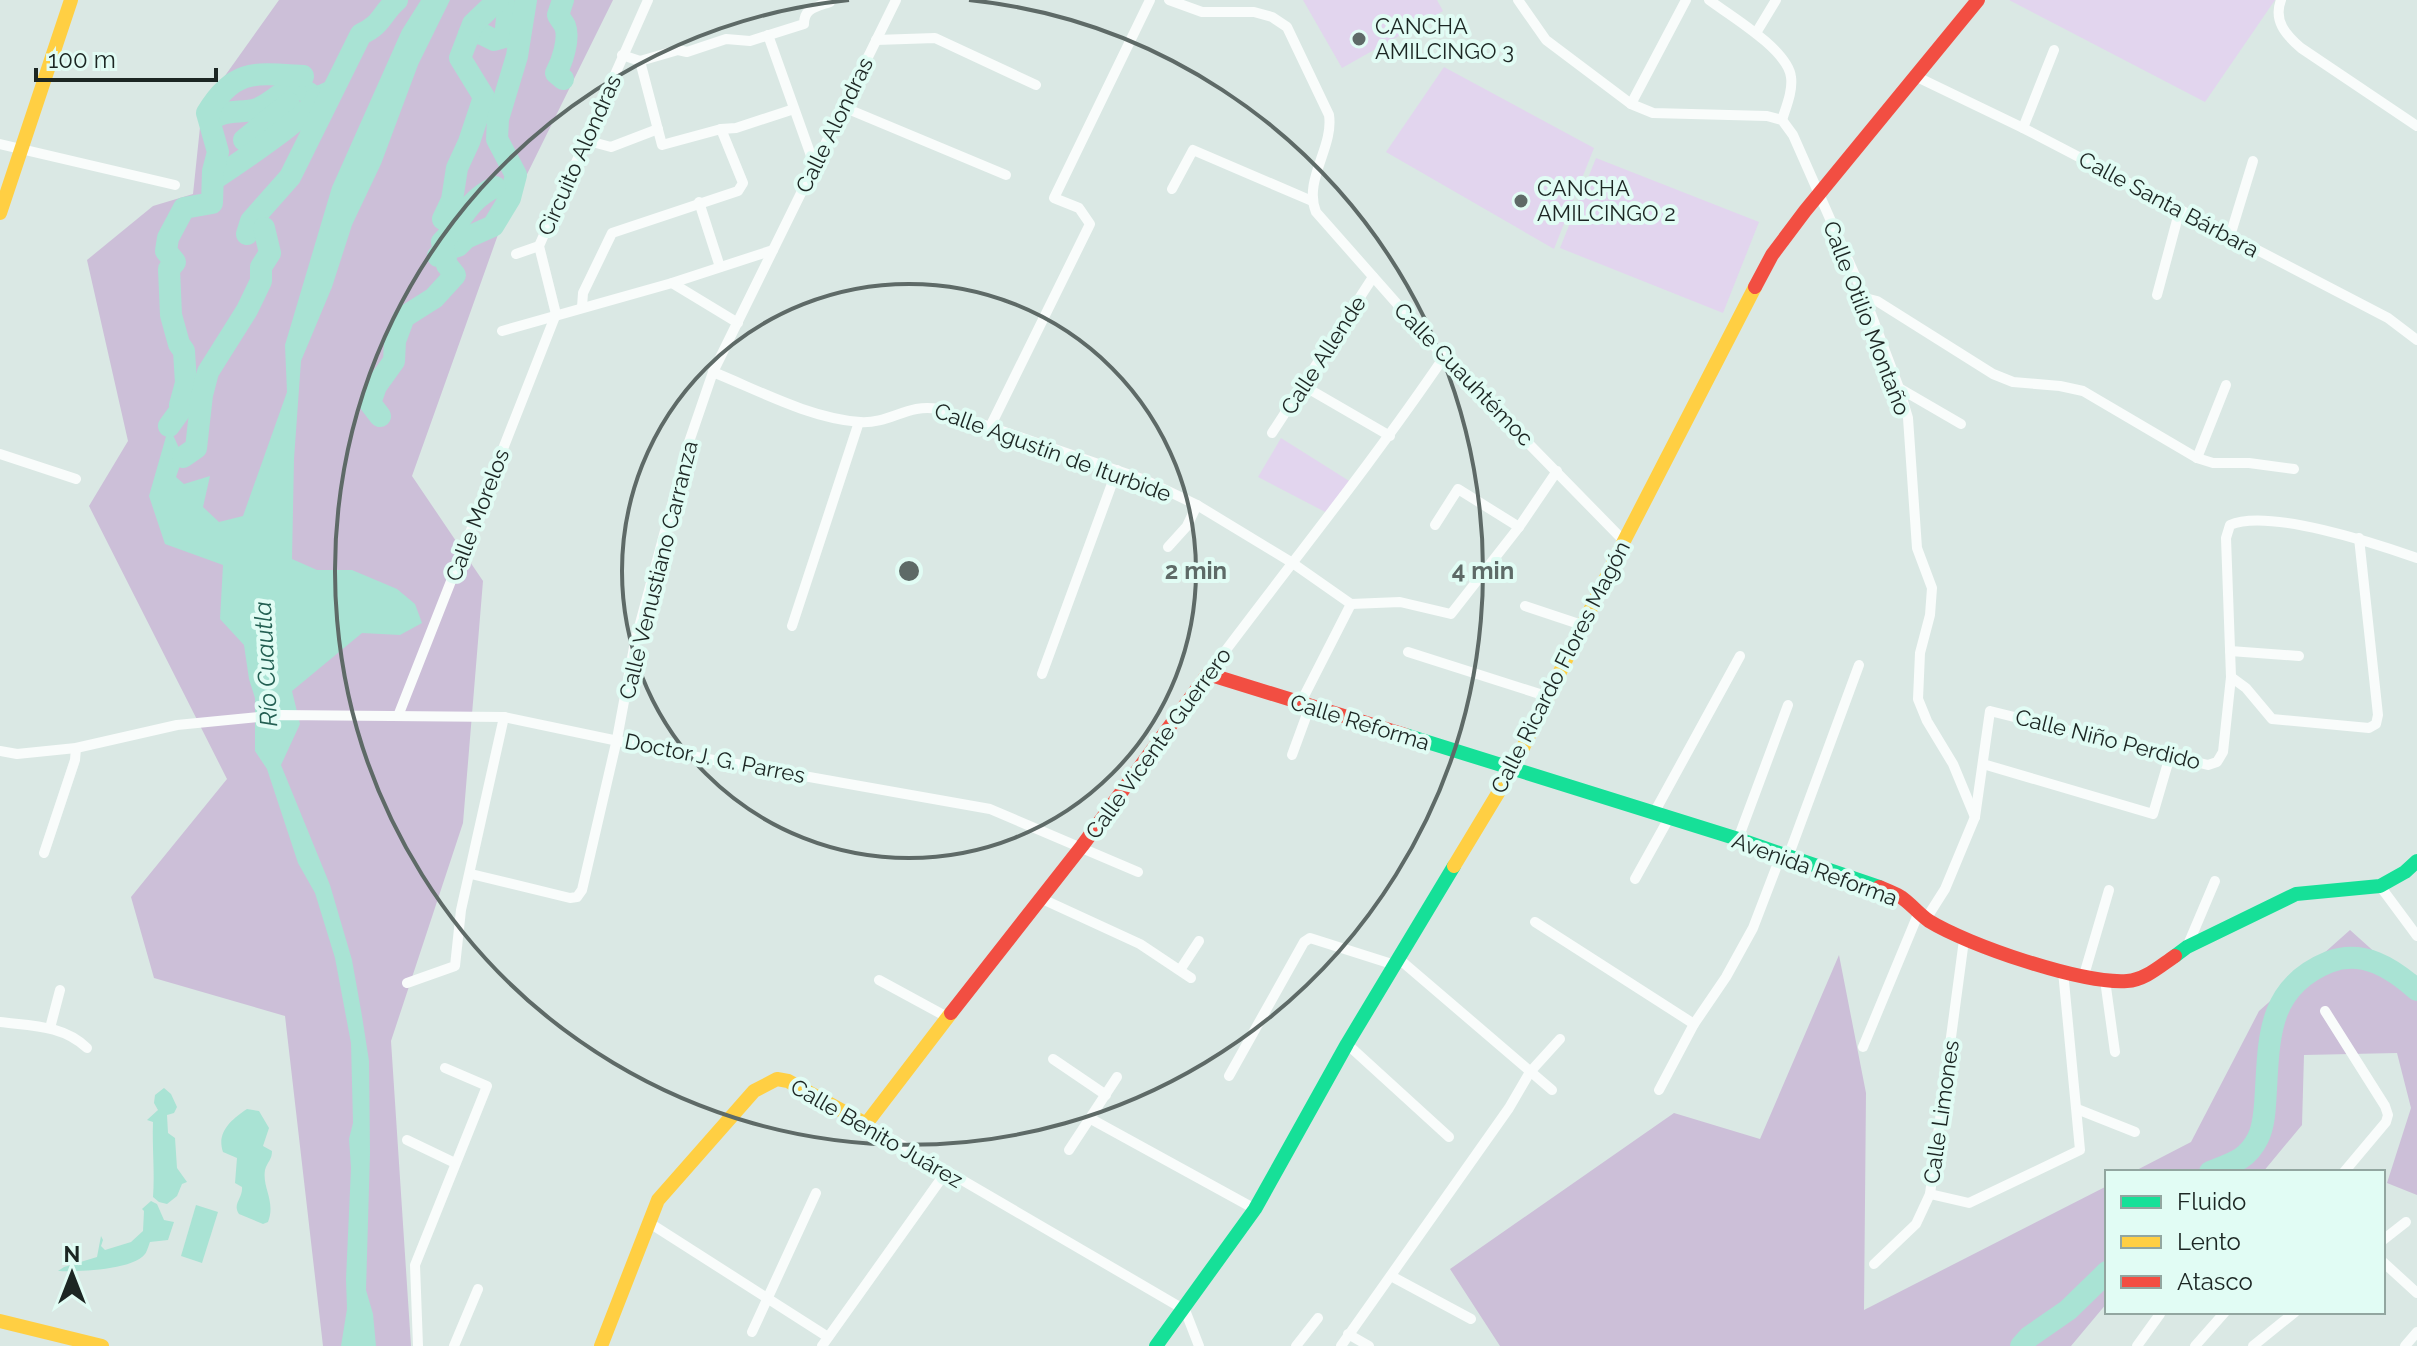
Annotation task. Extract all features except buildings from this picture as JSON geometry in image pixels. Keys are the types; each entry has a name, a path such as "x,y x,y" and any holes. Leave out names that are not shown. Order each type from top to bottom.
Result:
{"street":[{"path":"0,213 71,0"},
{"name":"Circuito Alondras","path":"556,314 539,246 648,0"},
{"path":"622,55 640,61 678,50 687,52 726,39 750,41 804,24 804,16 809,9 829,0"},
{"name":"Calle Alondras","path":"713,372 896,0"},
{"path":"990,427 1090,224 1079,208 1054,198 1150,0"},
{"path":"1169,0 1202,12 1254,12 1272,17 1287,27 1329,115 1331,130 1312,201 1193,150 1172,189"},
{"path":"1631,104 1686,0"},
{"path":"1522,2 1546,40 1631,104 1653,113 1767,116 1782,120 1792,87 1791,73 1785,62 1756,33 1709,0"},
{"path":"1756,33 1776,0"},
{"name":"Calle Ricardo Flores Magón","path":"1156,1346 1185,1310 1255,1209 1347,1044 1512,770 1624,541 1772,255 1978,0"},
{"path":"2281,0 2277,10 2285,34 2417,126"},
{"path":"768,35 814,164"},
{"path":"876,40 935,38 1036,85"},
{"path":"2023,128 2054,50"},
{"path":"640,61 662,145 736,128 794,109"},
{"name":"Calle Santa Bárbara","path":"1915,76 2023,128 2388,318 2417,340"},
{"path":"843,107 1006,175"},
{"name":"Calle Otilio Montaño","path":"1782,120 1793,135 1865,298 1899,388 1909,433 1917,548 1932,588 1930,615 1920,653 1918,699 1927,721 1953,764 1975,817"},
{"path":"585,140 611,147 658,129"},
{"path":"582,307 583,293 612,233 738,191 742,187 721,129"},
{"path":"0,144 175,185"},
{"path":"2230,236 2253,161"},
{"name":"Calle Cuauhtémoc","path":"1312,201 1316,212 1444,357 1624,541"},
{"path":"699,202 720,267"},
{"path":"2157,295 2180,209"},
{"path":"516,254 539,246"},
{"path":"502,331 672,283 773,250"},
{"name":"Calle Allende","path":"1272,433 1373,277"},
{"path":"672,283 738,323"},
{"path":"1865,298 1877,301 1993,374 2013,382 2083,391 2197,458 2213,463 2249,463 2294,469"},
{"name":"Calle Morelos","path":"398,716 556,314"},
{"name":"Calle Vicente Guerrero","path":"866,1124 1082,846 1291,562 1334,512 1444,357"},
{"name":"Calle Agustín de Iturbide","path":"713,372 815,413 859,422 879,422 909,408 924,406 1145,480 1197,505 1291,562 1351,604"},
{"name":"Calle Venustiano Carranza","path":"471,874 570,898 577,897 582,890 617,739 635,642 689,442 713,372"},
{"path":"1302,385 1390,436"},
{"path":"2197,458 2226,385"},
{"path":"1899,388 1961,424"},
{"path":"792,626 859,422"},
{"path":"0,454 76,479"},
{"path":"1042,674 1117,470"},
{"path":"1292,755 1305,705 1351,604 1400,602 1451,614 1519,527 1557,471"},
{"path":"1435,525 1458,489 1519,527"},
{"path":"1168,547 1187,526 1197,505"},
{"name":"Calle Niño Perdido","path":"1863,1047 1923,916 1945,889 1975,817 1990,711 2208,765 2217,762 2223,752 2231,677 2226,538 2230,525 2242,520 2303,526 2359,538"},
{"path":"2231,677 2246,688 2272,719 2369,728 2376,724 2378,715 2359,538 2417,558"},
{"path":"1525,606 1582,625"},
{"path":"2230,651 2299,656"},
{"path":"1408,652 1546,696"},
{"path":"1635,879 1661,816 1740,656"},
{"path":"1659,1090 1694,1024 1726,977 1753,928 1859,665"},
{"name":"Calle Reforma","path":"1208,674 1512,770"},
{"path":"1738,839 1788,705"},
{"name":"Doctor J. G. Parres","path":"0,751 17,754 76,748 177,725 279,715 504,717 680,754 990,809 1138,872"},
{"path":"407,983 455,966 461,910 504,717"},
{"path":"44,853 75,760 76,748"},
{"path":"1983,764 2153,814 2170,756"},
{"name":"Avenida Reforma","path":"1512,770 1738,839 1879,887 1902,898 1923,916 1964,940 2063,971 2105,980 2129,981 2145,976 2187,947 2296,894 2380,886 2417,861"},
{"path":"2187,947 2215,881"},
{"path":"2380,886 2417,936"},
{"path":"2084,975 2109,890"},
{"path":"1040,898 1140,944 1191,978"},
{"path":"1535,922 1694,1024"},
{"path":"1229,1076 1304,942 1310,938 1397,962 1552,1090"},
{"name":"Calle Limones","path":"1874,1264 1916,1224 1930,1194 1964,940"},
{"path":"1180,970 1199,941"},
{"path":"1930,1194 1969,1203 2080,1150 2063,971"},
{"path":"879,980 947,1017"},
{"path":"2105,980 2115,1052"},
{"path":"50,1028 60,990"},
{"path":"2325,1011 2388,1115 2386,1122 2346,1170"},
{"path":"0,1022 50,1028 74,1036 87,1048"},
{"path":"1341,1346 1509,1108 1530,1072 1560,1039"},
{"path":"1347,1044 1449,1137"},
{"path":"1053,1059 1106,1095"},
{"path":"418,1346 415,1265 487,1086 445,1068"},
{"path":"1069,1150 1117,1077"},
{"name":"Calle Benito Juárez","path":"601,1346 658,1200 754,1091 777,1079 788,1081 866,1124 1185,1310"},
{"path":"2077,1109 2135,1132"},
{"path":"1091,1119 1255,1209"},
{"path":"407,1140 455,1163"},
{"path":"648,1222 766,1299 825,1342 946,1172"},
{"path":"752,1332 816,1193"},
{"path":"2385,1238 2406,1222"},
{"path":"2385,1264 2417,1293"},
{"path":"1391,1276 1471,1319"},
{"path":"454,1346 478,1289"},
{"path":"1185,1310 1199,1346"},
{"path":"2137,1346 2160,1314"},
{"path":"2195,1346 2223,1314"},
{"path":"2253,1346 2293,1314"},
{"path":"1296,1346 1318,1318"},
{"path":"0,1321 102,1346"},
{"path":"2405,1346 2417,1332"},
{"path":"1348,1334 1369,1346"}],"shaded area":[{"path":"279,0 613,0 500,229 412,476 483,581 463,823 391,1041 411,1346 323,1346 285,1016 154,978 131,897 227,779 89,506 128,441 87,260 153,206 193,194 202,108"},
{"name":"CANCHA AMILCINGO 3","path":"1303,0 1437,0 1443,11 1342,68"},
{"path":"2009,0 2275,0 2205,102"},
{"name":"CANCHA AMILCINGO 2","path":"1444,67 1594,148 1554,249 1386,152"},
{"path":"1596,158 1759,222 1723,313 1560,248"},
{"path":"1281,438 1354,484 1331,515 1258,477"},
{"path":"2350,930 2417,990 2417,1195 2387,1183 2411,1108 2397,1053 2304,1055 2302,1125 2265,1170 2137,1170 2191,1142 2259,1011"},
{"path":"1839,955 1866,1093 1864,1310 2105,1187 2105,1305 2071,1346 1500,1346 1450,1269 1674,1113 1760,1139"}],"water":[{"name":"Río Cuautla","path":"421,0 450,0 418,65 381,164 352,225 332,287 301,361 294,459 292,559 317,570 352,570 397,589 415,604 422,623 400,635 362,633 292,691 300,724 281,765 330,885 352,960 369,1061 366,1290 373,1314 376,1346 341,1346 347,1309 349,1139 353,1123 351,1043 335,958 315,893 298,863 267,769 255,751 255,698 244,645 220,619 223,565 165,544 149,496 169,426 183,457 176,477 184,484 210,476 203,507 219,522 243,516 287,392 285,345 332,187 402,30"},
{"path":"164,1088 177,1107 174,1113 167,1115 168,1133 175,1138 177,1168 187,1182 167,1204 153,1197 153,1122 147,1120 158,1110 154,1103 155,1095"},
{"path":"247,1109 259,1111 269,1128 263,1146 272,1151 265,1170 270,1214 268,1222 263,1224 239,1214 237,1207 242,1187 235,1183 237,1158 223,1152 221,1145 227,1127"},
{"path":"151,1201 157,1204 164,1220 174,1222 168,1240 150,1242 145,1254 129,1264 104,1269 58,1271 97,1257 101,1236 101,1246 105,1250 131,1242 143,1231 142,1209"},
{"path":"196,1205 218,1212 202,1263 181,1256"}],"waterway":[{"path":"247,234 251,221 290,177 361,34 377,23 397,0"},
{"path":"443,219 452,200 457,168 484,97 460,58 473,24 498,0"},
{"path":"438,256 493,226 510,198 516,175 497,139 498,119 517,56 526,0"},
{"path":"563,0 558,15 567,37 556,73 563,79"},
{"path":"469,34 480,33 494,40 505,37 508,9"},
{"path":"169,426 182,408 180,405 186,383 184,351 171,315 169,269 175,262 166,251 168,238 184,208 212,203 213,171 218,152 207,113 227,88 248,76 303,76"},
{"path":"210,122 225,113 257,109 295,84 316,98 332,91"},
{"path":"213,180 287,128 316,98"},
{"path":"244,140 289,103"},
{"path":"380,416 370,403 376,386 394,361 395,341 404,317 434,298 455,275 447,265 442,242 471,205 495,187"},
{"path":"183,457 196,448 208,372 247,310 261,281 261,267 270,253 264,228"},
{"path":"2215,1170 2244,1156 2258,1138 2264,1114 2269,1049 2276,1014 2295,984 2309,972 2329,962 2354,958 2387,968 2417,990"},
{"path":"2021,1346 2068,1310 2105,1274"}],"traffic: fast":[{"path":"1405,735 1738,839 1879,887"},
{"path":"2175,956 2187,947 2296,894 2380,886 2417,861"},
{"path":"1156,1346 1255,1209 1347,1044 1454,866"}],"traffic: slow":[{"path":"0,213 71,0"},
{"path":"1454,866 1512,770 1624,541 1755,287"},
{"path":"601,1346 658,1200 754,1091 777,1079 788,1081 866,1124 951,1013"},
{"path":"0,1321 102,1346"}],"traffic: jam":[{"path":"1755,287 1772,255 1805,211 1978,0"},
{"path":"951,1013 1082,846 1208,674 1405,735"},
{"path":"1879,887 1901,897 1929,921 1947,931 2054,970 2127,981 2152,972 2175,956"}],"place":[{"name":"CANCHA AMILCINGO 3","path":"1359,39"},
{"name":"CANCHA AMILCINGO 2","path":"1521,201"}]}
